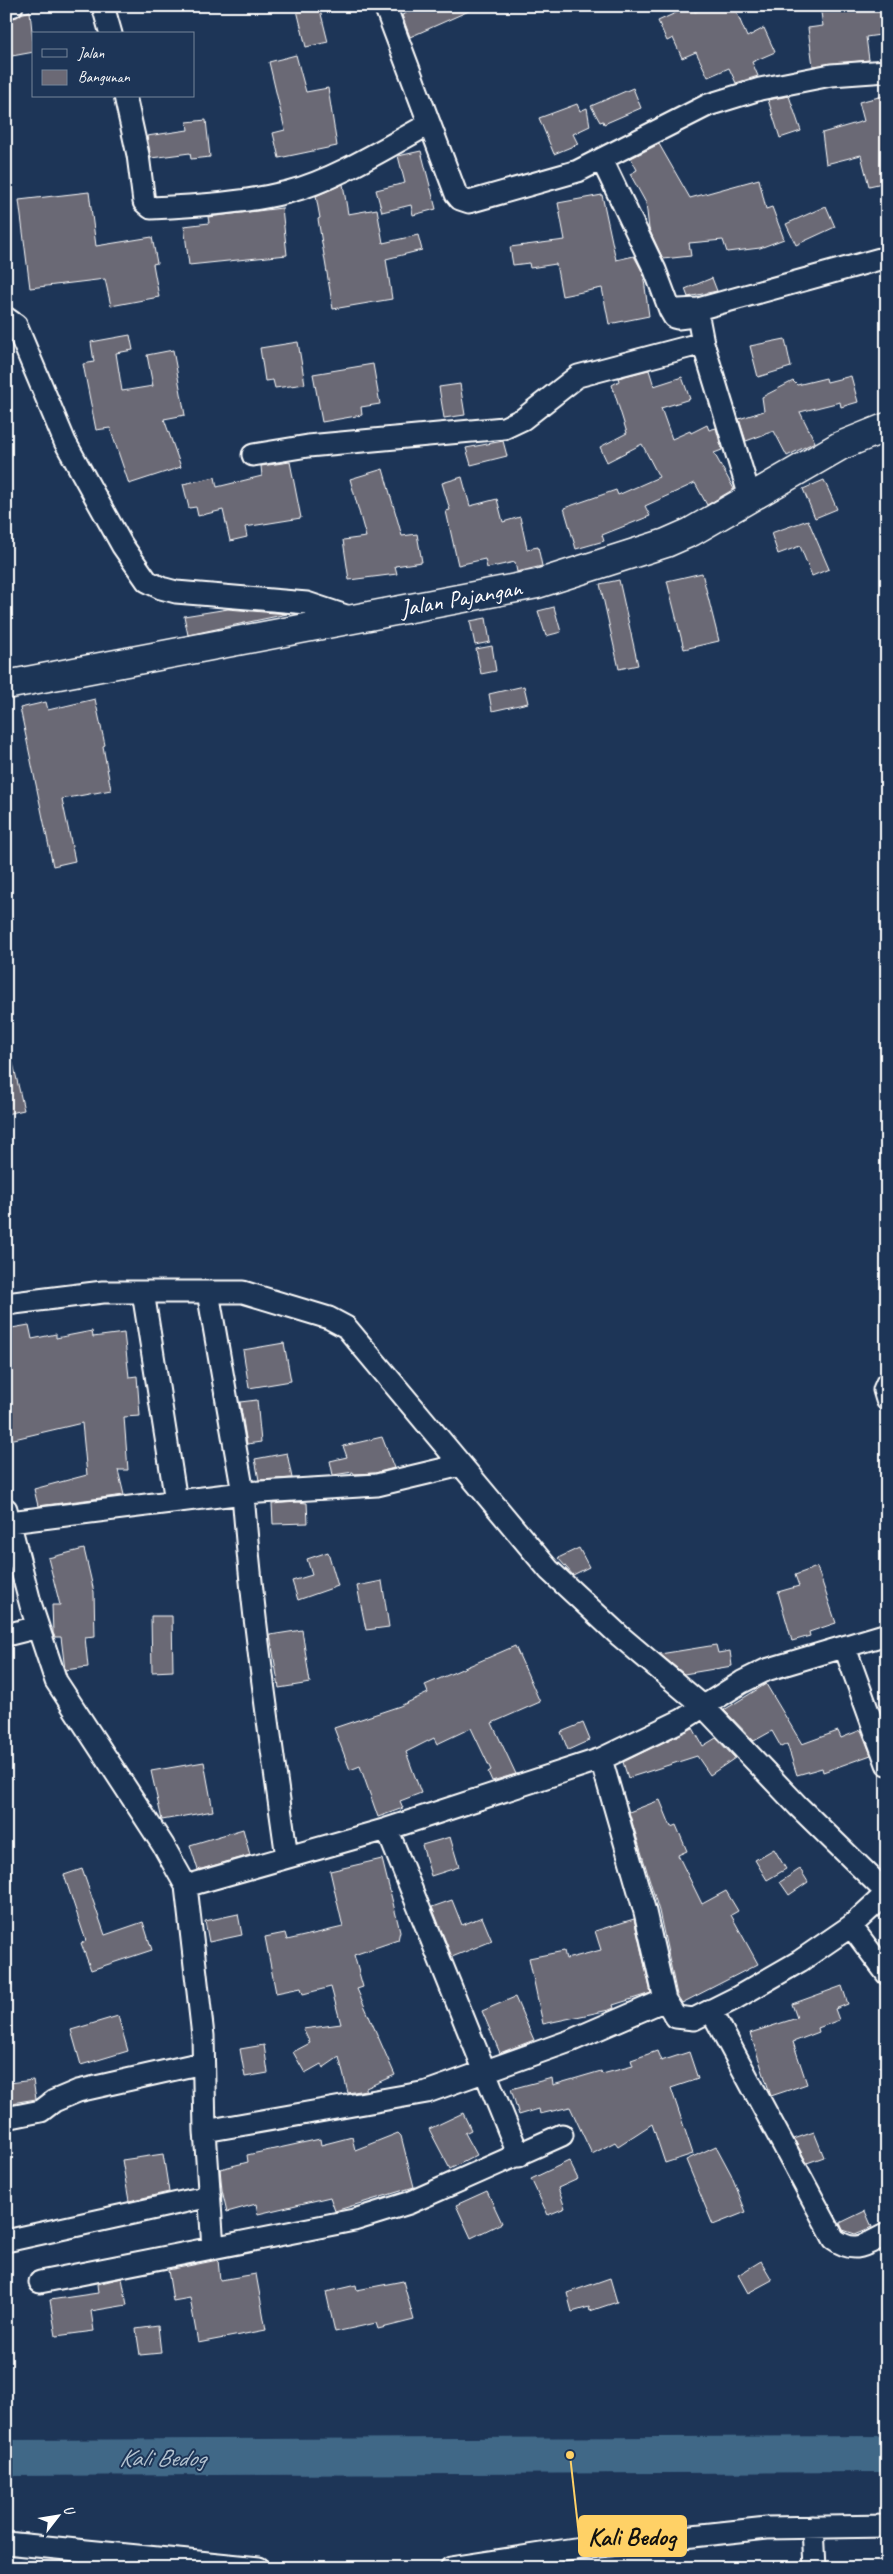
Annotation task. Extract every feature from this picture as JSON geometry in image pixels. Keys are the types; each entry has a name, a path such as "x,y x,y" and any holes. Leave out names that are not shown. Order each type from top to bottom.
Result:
{"main road":[{"name":"Jalan Pajangan","path":"6,685 537,584 666,543 691,532 840,446 887,427"}],"street":[{"path":"6,7 12,6"},
{"path":"104,6 110,32"},
{"path":"385,6 456,194 464,201 474,202 578,171 716,102 760,89 831,75 887,71"},
{"path":"125,98 138,155 144,202 152,208 204,206 288,192 364,160 429,124"},
{"path":"602,160 655,270 674,317 690,315 696,318 750,497"},
{"path":"670,310 698,309 887,257"},
{"path":"6,318 16,325 65,442 122,545 147,581 161,588 176,592 306,603 352,618"},
{"path":"253,454 308,446 504,428 524,420 578,376 703,343"},
{"path":"6,1304 103,1292 243,1292 329,1318 346,1327 549,1570 620,1636 704,1707 798,1806 887,1893 851,1926 800,1961 694,2019 681,2020 676,2018 665,2000 645,1912 601,1759"},
{"path":"143,1292 176,1502"},
{"path":"208,1292 243,1493 248,1564 264,1698 287,1857"},
{"path":"887,1383 884,1390 887,1400"},
{"path":"213,2248 205,2131 202,2063 203,2036 186,1886 163,1844 56,1681 38,1627 8,1516 176,1502 243,1493 377,1485 461,1465"},
{"path":"6,1635 38,1627"},
{"path":"186,1886 387,1829 601,1759 682,1720 742,1682 766,1670 887,1634"},
{"path":"845,1648 887,1764"},
{"path":"387,1829 519,2156"},
{"path":"851,1926 887,1974"},
{"path":"205,2131 427,2092 570,2041 665,2000"},
{"path":"711,2010 834,2239 844,2247 852,2248 862,2246 887,2234"},
{"path":"6,2118 41,2111 54,2101 78,2091 202,2063"},
{"path":"40,2282 354,2220 409,2203 519,2156 562,2135"},
{"path":"6,2241 210,2196"},
{"path":"451,2568 591,2547 767,2528 887,2526"},
{"path":"813,2527 815,2568"},
{"path":"6,2543 259,2568"}],"building":[{"path":"296,6 319,6 328,42 306,47"},
{"path":"422,6 480,6 410,37 402,15"},
{"path":"691,6 695,12 707,6 734,6 747,37 764,28 775,52 752,62 758,76 736,83 729,68 708,77 696,52 682,58 673,38 667,41 658,21"},
{"path":"820,6 887,6 887,34 866,37 869,60 813,66 808,28 823,26"},
{"path":"30,11 32,52 12,56 6,19"},
{"path":"296,55 306,92 328,88 337,146 279,158 273,133 285,130 269,62"},
{"path":"633,88 641,108 604,124 603,121 600,122 591,106"},
{"path":"789,96 801,131 780,138 768,100"},
{"path":"883,96 887,108 887,182 869,186 861,155 826,164 822,133 864,121 859,102"},
{"path":"577,104 580,111 587,108 590,126 573,134 578,144 554,154 539,118"},
{"path":"206,120 210,157 191,159 190,153 151,158 147,136 188,130 187,122"},
{"path":"659,144 690,198 759,179 766,209 772,207 784,239 760,248 727,252 723,240 689,243 691,256 663,259 649,229 646,203 630,174 637,170 631,158"},
{"path":"421,151 436,209 413,215 411,205 382,212 376,190 405,183 398,156"},
{"path":"343,184 348,214 377,209 383,243 418,235 422,250 386,259 392,299 333,309 316,196"},
{"path":"89,192 96,246 152,237 157,263 153,264 159,297 111,306 105,279 30,288 19,200"},
{"path":"602,195 616,260 634,256 643,273 649,316 609,324 602,288 562,296 556,264 530,268 529,263 513,265 510,247 565,240 558,203"},
{"path":"826,206 835,227 796,245 786,224"},
{"path":"282,208 287,255 189,265 184,226 209,223 208,217"},
{"path":"712,278 717,291 688,297 685,289"},
{"path":"130,335 133,350 116,353 122,391 153,386 147,355 173,350 185,415 164,419 181,467 129,484 110,428 96,430 83,364 94,362 91,342"},
{"path":"785,339 791,367 758,377 750,346"},
{"path":"298,342 305,384 275,388 273,380 265,381 260,348"},
{"path":"373,364 380,404 361,407 362,415 322,422 313,374"},
{"path":"649,370 654,386 682,377 690,399 661,408 672,439 707,425 709,430 716,428 722,450 714,453 734,489 707,505 695,483 645,506 650,516 602,535 604,541 576,549 564,508 616,490 618,495 659,477 642,444 607,462 600,447 627,433 612,385 619,381 618,378"},
{"path":"851,376 858,402 841,407 840,402 800,412 815,442 787,456 774,431 746,441 739,419 764,411 762,397 793,381 797,385 826,378 827,382"},
{"path":"460,384 465,415 444,418 439,387"},
{"path":"503,441 507,456 471,465 466,448"},
{"path":"290,462 301,518 245,527 247,537 230,541 223,510 198,516 196,507 189,508 183,484 215,477 217,487 262,476 261,466"},
{"path":"383,469 402,536 417,534 422,562 395,566 397,574 349,580 343,540 366,537 350,479"},
{"path":"462,477 470,506 497,499 503,522 520,517 527,549 538,547 542,566 517,572 515,562 487,568 485,559 458,565 446,511 450,510 442,483"},
{"path":"824,480 837,509 815,518 803,489"},
{"path":"808,520 829,569 812,576 800,546 778,554 771,533"},
{"path":"702,573 719,641 684,649 667,581"},
{"path":"619,580 638,665 619,669 600,584"},
{"path":"554,607 561,632 546,636 538,611"},
{"path":"228,609 287,614 188,635 184,616"},
{"path":"486,618 490,642 475,645 470,621"},
{"path":"492,646 496,671 481,674 476,649"},
{"path":"524,686 528,703 492,711 489,694"},
{"path":"95,699 105,745 103,746 111,790 62,799 75,861 53,866 20,708 46,702 48,710"},
{"path":"6,1063 13,1063 24,1110 6,1114"},
{"path":"29,1325 32,1339 56,1334 56,1338 92,1331 93,1337 124,1333 129,1377 137,1376 140,1416 124,1417 128,1470 118,1470 124,1495 38,1506 34,1489 87,1475 82,1423 10,1440 6,1426 6,1329"},
{"path":"284,1343 291,1381 249,1388 243,1350"},
{"path":"257,1400 261,1442 247,1444 240,1402"},
{"path":"382,1437 394,1468 375,1473 354,1474 353,1472 333,1475 330,1461 347,1457 343,1446"},
{"path":"287,1453 292,1478 259,1480 255,1459"},
{"path":"307,1503 308,1523 273,1524 272,1504"},
{"path":"579,1548 589,1567 573,1575 558,1558"},
{"path":"84,1549 94,1592 95,1636 85,1637 88,1667 65,1670 61,1637 55,1637 53,1633 52,1605 60,1605 48,1558"},
{"path":"328,1552 338,1586 298,1600 292,1581 312,1575 307,1559"},
{"path":"817,1567 836,1623 809,1632 810,1636 792,1641 778,1592 799,1586 795,1575"},
{"path":"382,1581 389,1627 366,1630 357,1586"},
{"path":"151,1616 172,1616 173,1671 152,1672"},
{"path":"302,1630 310,1683 279,1688 270,1635"},
{"path":"716,1645 718,1653 730,1651 732,1666 684,1674 660,1654"},
{"path":"515,1646 540,1702 492,1723 516,1774 492,1781 488,1772 491,1770 471,1728 437,1744 434,1738 406,1752 421,1793 400,1801 403,1808 378,1817 360,1766 350,1770 334,1728 400,1706 428,1693 425,1685"},
{"path":"766,1684 802,1744 838,1731 841,1738 861,1730 871,1755 823,1772 822,1768 797,1775 787,1744 781,1747 772,1731 754,1741 724,1710"},
{"path":"583,1723 590,1740 568,1750 561,1732"},
{"path":"693,1728 703,1746 716,1738 735,1758 710,1775 697,1756 628,1778 623,1762"},
{"path":"204,1762 213,1811 162,1820 151,1771"},
{"path":"660,1800 671,1827 676,1825 687,1851 678,1855 702,1904 726,1891 738,1911 731,1915 758,1964 682,2003 677,1995 659,1911 629,1812"},
{"path":"243,1829 250,1855 198,1870 190,1845"},
{"path":"450,1837 459,1867 431,1876 422,1845"},
{"path":"774,1849 786,1869 767,1880 755,1860"},
{"path":"382,1859 400,1931 398,1940 354,1955 363,1987 357,1989 395,2075 366,2088 366,2090 348,2093 339,2057 323,2068 321,2064 305,2073 293,2052 310,2043 303,2029 341,2024 331,1987 303,1994 301,1988 276,1993 265,1937 285,1933 287,1940 343,1927 330,1871"},
{"path":"82,1869 105,1935 143,1922 152,1950 91,1970 81,1943 86,1941 64,1875"},
{"path":"800,1869 808,1882 789,1895 780,1882"},
{"path":"452,1900 462,1925 482,1917 492,1941 452,1957 432,1907"},
{"path":"238,1914 242,1935 209,1942 205,1921"},
{"path":"634,1919 651,1993 613,2005 614,2008 609,2010 543,2024 529,1958 564,1951 566,1959 601,1950 595,1931"},
{"path":"842,1986 848,2004 835,2009 839,2020 818,2028 819,2032 793,2042 807,2084 771,2096 750,2033 797,2018 792,2004"},
{"path":"515,1997 534,2040 500,2053 482,2011"},
{"path":"118,2016 128,2051 81,2065 71,2030"},
{"path":"264,2045 268,2073 245,2077 240,2049"},
{"path":"657,2051 661,2061 689,2052 698,2079 671,2088 693,2154 665,2163 652,2124 618,2146 615,2142 592,2154 570,2107 540,2114 539,2109 519,2115 511,2089 552,2078 553,2085 601,2071 602,2074 633,2066 631,2060"},
{"path":"33,2080 36,2099 12,2103 9,2083"},
{"path":"463,2113 471,2130 465,2133 477,2155 450,2169 429,2129"},
{"path":"814,2132 824,2157 807,2163 794,2139"},
{"path":"398,2133 401,2136 414,2187 335,2211 330,2197 258,2214 256,2204 227,2212 220,2169 248,2162 247,2155 320,2139 321,2145 352,2137 355,2150"},
{"path":"716,2146 731,2174 746,2212 713,2225 686,2160"},
{"path":"163,2154 169,2192 129,2201 122,2160"},
{"path":"569,2161 578,2179 558,2188 565,2208 548,2215 531,2179"},
{"path":"487,2191 502,2223 471,2238 456,2205"},
{"path":"865,2211 872,2227 855,2234 843,2230 840,2223"},
{"path":"218,2260 220,2280 256,2274 266,2330 198,2343 190,2298 173,2301 168,2270"},
{"path":"761,2261 772,2280 748,2293 738,2275"},
{"path":"122,2278 127,2305 91,2311 94,2331 56,2336 50,2300 98,2293 97,2284"},
{"path":"610,2278 617,2302 590,2311 589,2307 572,2312 567,2293"},
{"path":"403,2281 414,2320 378,2329 376,2323 335,2332 326,2292 356,2285 357,2290"},
{"path":"158,2326 161,2353 140,2355 136,2329"}],"waterway":[{"name":"Kali Bedog","path":"6,2458 887,2454"}],"place":[{"name":"Kali Bedog","path":"570,2455"}]}
